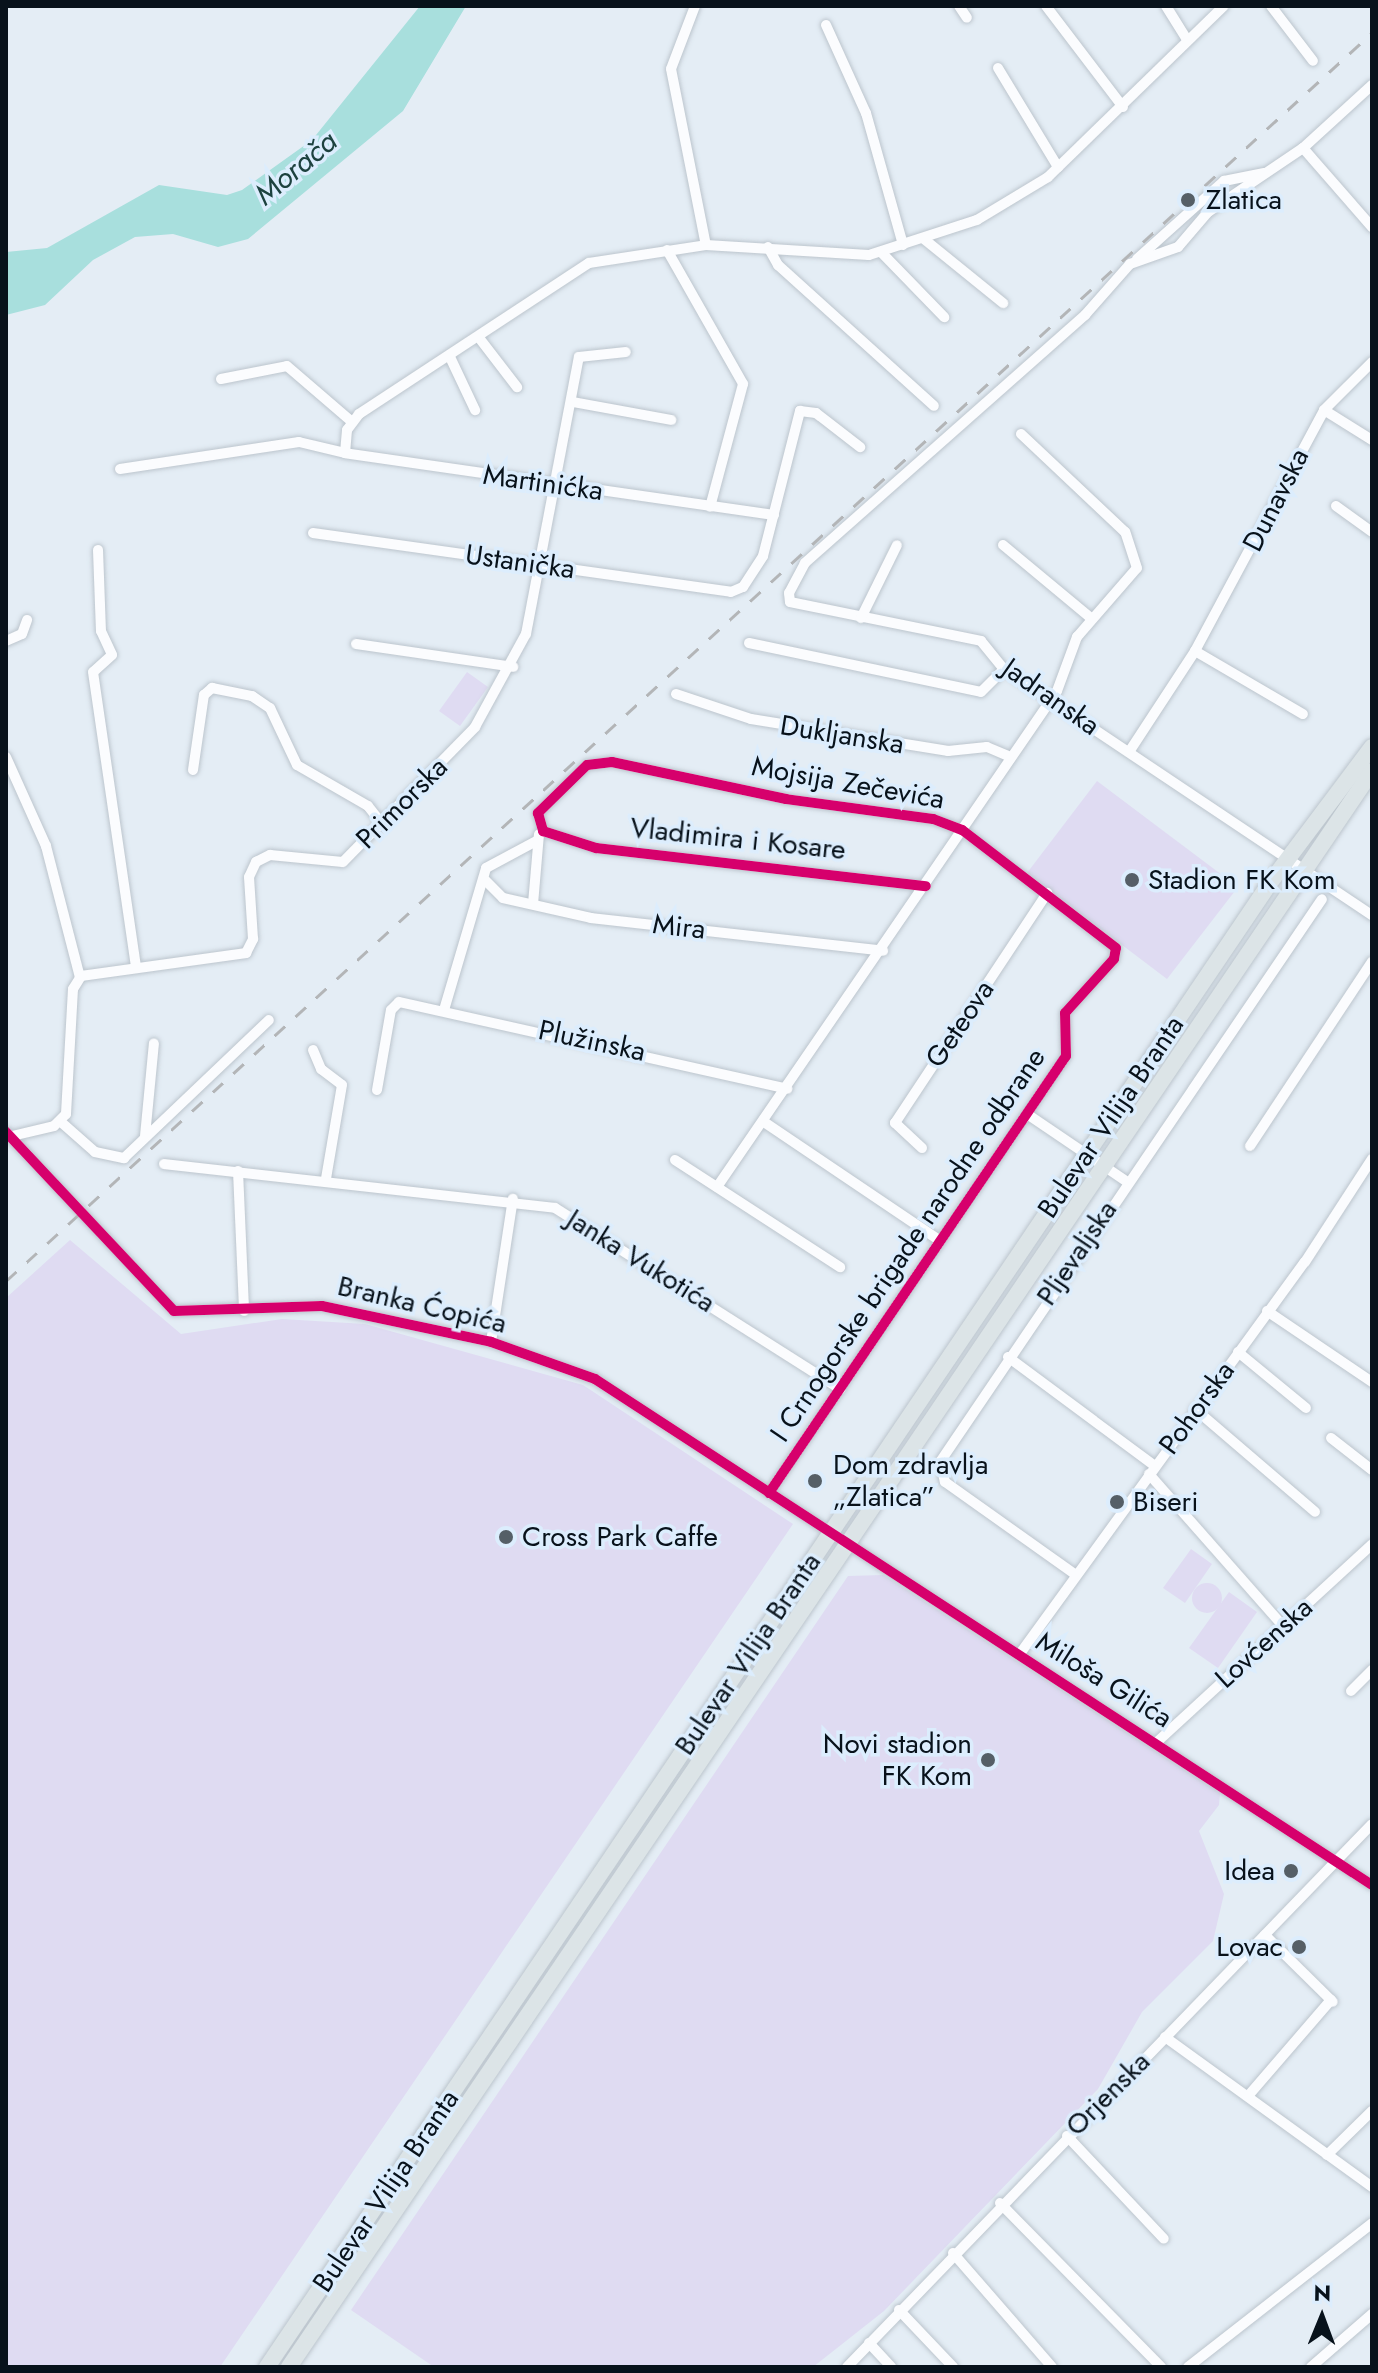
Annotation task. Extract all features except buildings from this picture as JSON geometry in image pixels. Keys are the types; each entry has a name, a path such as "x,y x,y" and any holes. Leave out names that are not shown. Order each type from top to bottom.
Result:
{"main road":[{"name":"Bulevar Vilija Branta","path":"289,2367 1102,1164 1372,747"},
{"name":"Bulevar Vilija Branta","path":"267,2367 1086,1154 1295,863 1372,771"}],"street":[{"path":"695,6 671,69 706,245"},
{"path":"959,6 967,18"},
{"path":"1046,6 1123,107"},
{"path":"1166,6 1187,39"},
{"path":"345,453 351,421 480,339 572,269 706,245 881,252 991,213 1058,167 1224,6"},
{"path":"1271,6 1313,61"},
{"path":"826,25 871,126 903,245"},
{"path":"998,68 1058,167"},
{"path":"1137,259 1161,258 1178,247 1208,212 1303,148 1372,85"},
{"path":"1303,148 1372,227"},
{"path":"1137,259 1224,181 1264,173"},
{"path":"924,239 1003,303"},
{"path":"768,247 778,265 934,406"},
{"path":"667,250 743,384 710,507"},
{"path":"881,252 944,317"},
{"name":"Jadranska","path":"1137,259 1085,315 805,563 791,584 790,602 861,618 972,636 1004,669 1372,915"},
{"path":"480,339 517,387"},
{"name":"Primorska","path":"80,977 246,953 253,939 249,877 256,862 270,855 340,864 383,825 475,727 513,667 541,565 582,352 626,352"},
{"path":"450,357 475,410"},
{"name":"Dunavska","path":"1129,752 1195,651 1324,410 1372,362"},
{"path":"221,379 287,366 351,421"},
{"path":"573,402 671,420"},
{"path":"1324,410 1372,440"},
{"path":"774,515 800,411 816,413 860,447"},
{"path":"717,1187 883,951 1051,699 1091,618 1135,572 1134,546 1021,434"},
{"name":"Martinićka","path":"120,469 299,442 345,453 774,515"},
{"path":"1336,506 1372,532"},
{"name":"Ustanička","path":"313,533 727,593 743,587 762,559 774,515"},
{"path":"861,618 897,545"},
{"path":"1003,545 1091,618"},
{"path":"98,550 101,631 112,655 93,672 136,968"},
{"path":"6,641 22,634 27,620"},
{"path":"749,643 981,692 1004,669"},
{"path":"356,644 513,667"},
{"path":"1195,651 1303,714"},
{"path":"193,770 204,695 212,688 252,696 270,708 297,765 368,806 383,825"},
{"name":"Dukljanska","path":"676,694 774,724 948,751 987,747 1011,757"},
{"path":"6,757 46,846 80,977 61,1122"},
{"name":"Mojsija Zečevića","path":"542,834 538,813 587,765 619,763 962,830 1114,943"},
{"path":"444,1010 470,903 485,880 493,859 542,834"},
{"path":"533,904 542,834"},
{"name":"Vladimira i Kosare","path":"542,834 606,850 926,886"},
{"name":"Mira","path":"485,880 503,898 591,918 883,951"},
{"name":"Geteova","path":"922,1148 895,1123 1047,893"},
{"name":"Pljevaljska","path":"1076,1575 940,1474 944,1455 1126,1181 1322,899"},
{"name":"I Crnogorske brigade narodne odbrane","path":"769,1493 1069,1052 1065,1013 1114,959 1114,943"},
{"path":"1250,1146 1369,975 1372,962"},
{"name":"Plužinska","path":"377,1090 395,1002 444,1010 787,1089"},
{"path":"9,1134 61,1122 110,1158 124,1158 269,1020"},
{"path":"145,1136 154,1043"},
{"path":"313,1050 321,1069 342,1085 326,1179"},
{"path":"1027,1114 1126,1181"},
{"path":"764,1122 939,1240"},
{"name":"Branka Ćopića","path":"9,1134 161,1303 188,1315 322,1306 491,1342 595,1379 846,1542"},
{"name":"Pohorska","path":"1019,1655 1238,1352 1372,1159"},
{"path":"675,1160 840,1267"},
{"name":"Janka Vukotića","path":"164,1164 513,1199 555,1208 597,1230 840,1389"},
{"path":"238,1171 244,1311"},
{"path":"491,1342 513,1199"},
{"path":"1267,1311 1372,1382"},
{"path":"1238,1352 1306,1408"},
{"path":"1008,1357 1152,1470 1283,1626"},
{"path":"1195,1409 1315,1512"},
{"path":"1331,1438 1372,1470"},
{"name":"Miloša Gilića","path":"846,1542 1336,1858 1372,1885"},
{"name":"Lovćenska","path":"1157,1742 1372,1544"},
{"path":"1351,1691 1372,1670"},
{"name":"Orjenska","path":"847,2367 1000,2203 1372,1824"},
{"path":"1248,2096 1332,2001 1265,1935"},
{"path":"1165,2037 1372,2187"},
{"path":"1327,2155 1372,2111"},
{"path":"1067,2136 1164,2239"},
{"path":"1000,2203 1161,2367"},
{"path":"1188,2367 1372,2223"},
{"path":"953,2253 1052,2367"},
{"path":"899,2310 953,2367"},
{"path":"1311,2367 1372,2314"},
{"path":"869,2343 891,2367"}],"shaded area":[{"path":"467,672 488,687 460,726 439,711"},
{"name":"Stadion FK Kom","path":"1097,781 1238,887 1167,979 1027,873"},
{"path":"70,1240 181,1334 282,1319 365,1324 583,1385 793,1524 220,2367 6,2367 6,1298"},
{"path":"1191,1549 1212,1564 1185,1603 1163,1588"},
{"path":"883,1575 1220,1793 1219,1805 1199,1831 1224,1894 1213,1941 1142,2012 1098,2089 884,2311 813,2367 434,2367 351,2310 848,1576"},
{"path":"1207,1583 1218,1587 1222,1598 1218,1609 1207,1613 1196,1609 1192,1598 1196,1587"},
{"path":"1229,1592 1257,1612 1218,1668 1189,1648"}],"water":[{"name":"Morača","path":"420,6 466,6 403,111 248,239 218,247 173,234 135,237 93,260 45,305 6,315 6,252 47,248 159,185 227,195 242,190 312,140"}],"railway":[{"path":"6,1281 1372,33"}],"cycle path":[{"path":"769,1493 1066,1056 1065,1013 1114,959 1116,948 962,830 933,819 786,799 612,762 587,765 538,813 543,831 596,848 926,886"},
{"path":"6,1132 174,1311 322,1306 491,1342 595,1379 1372,1885"}],"place":[{"name":"Zlatica","path":"1188,200"},
{"name":"Stadion FK Kom","path":"1132,880"},
{"name":"Dom zdravlja „Zlatica”","path":"815,1481"},
{"name":"Biseri","path":"1117,1502"},
{"name":"Cross Park Caffe","path":"506,1537"},
{"name":"Novi stadion FK Kom","path":"988,1760"},
{"name":"Idea","path":"1291,1871"},
{"name":"Lovac","path":"1299,1947"}]}
